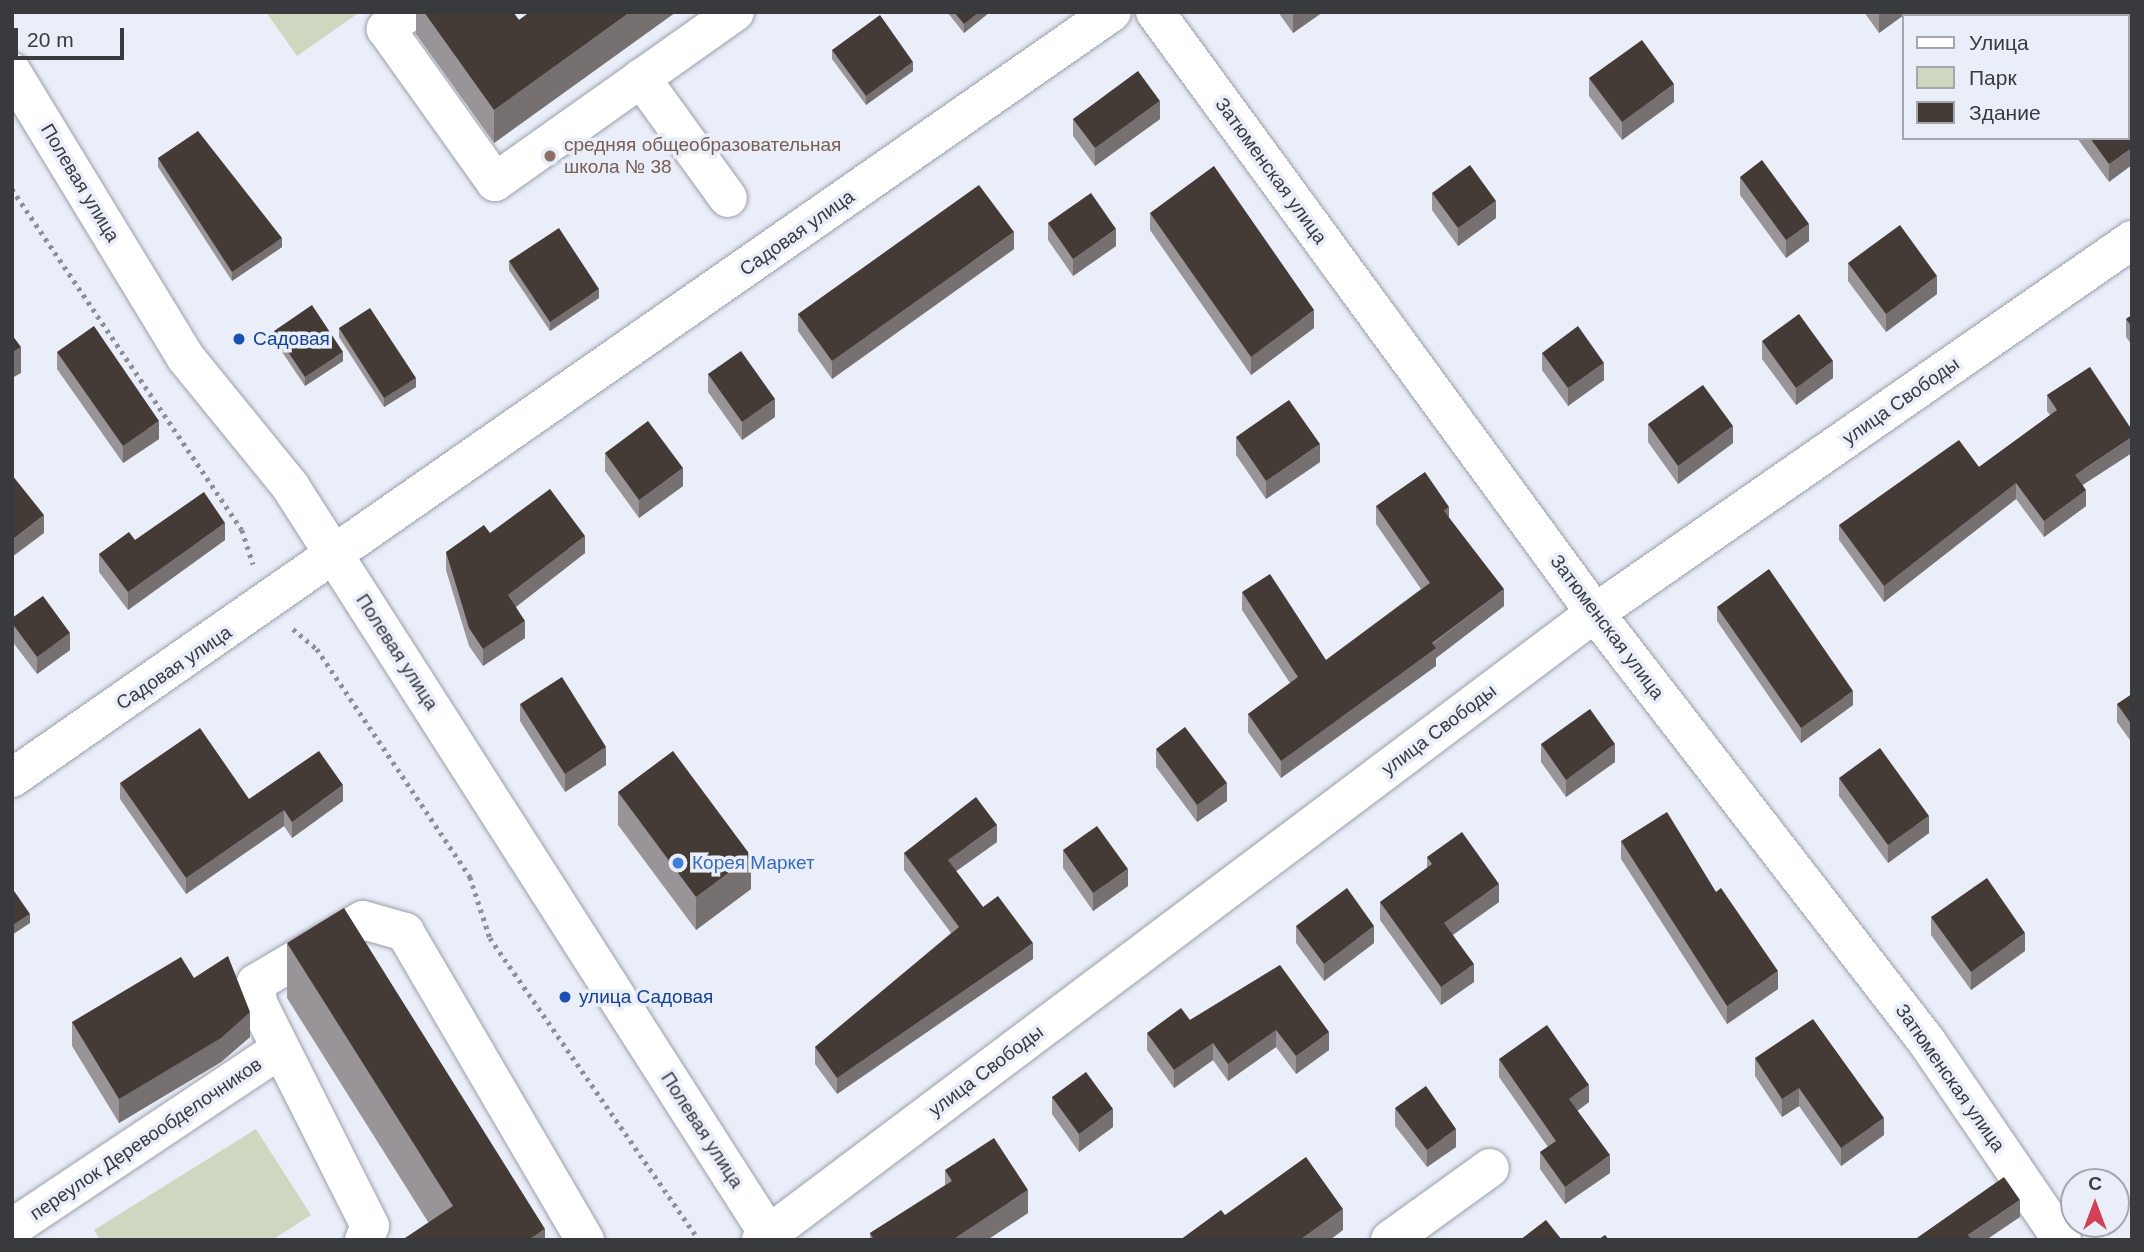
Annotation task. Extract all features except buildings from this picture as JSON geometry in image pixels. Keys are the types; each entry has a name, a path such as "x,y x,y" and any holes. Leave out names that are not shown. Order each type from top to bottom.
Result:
{"street":[{"path":"409,12 386,29 495,181 735,12"},
{"name":"Садовая улица","path":"12,778 266,605 1112,12"},
{"name":"Затюменская улица","path":"1155,12 1595,613 1927,1042 2062,1240"},
{"name":"Полевая улица","path":"12,72 186,358 290,486 767,1238"},
{"path":"641,78 728,198"},
{"name":"улица Свободы","path":"767,1238 1595,613 2132,240"},
{"path":"364,1240 370,1226 280,1049 256,983 363,920 405,932 585,1240"},
{"name":"переулок Деревообделочников","path":"12,1228 280,1049"},
{"path":"1390,1240 1490,1168"}],"path":[{"path":"12,189 242,530 266,605 317,649 470,877 490,938 699,1240"}],"green space":[{"path":"266,12 360,12 297,56"},
{"path":"256,1129 311,1215 272,1240 100,1240 94,1230"}],"place":[{"name":"средняя общеобразовательная школа № 38","path":"550,156"},
{"name":"Садовая","path":"239,339"},
{"name":"Корея Маркет","path":"678,863"},
{"name":"улица Садовая","path":"565,997"}]}
